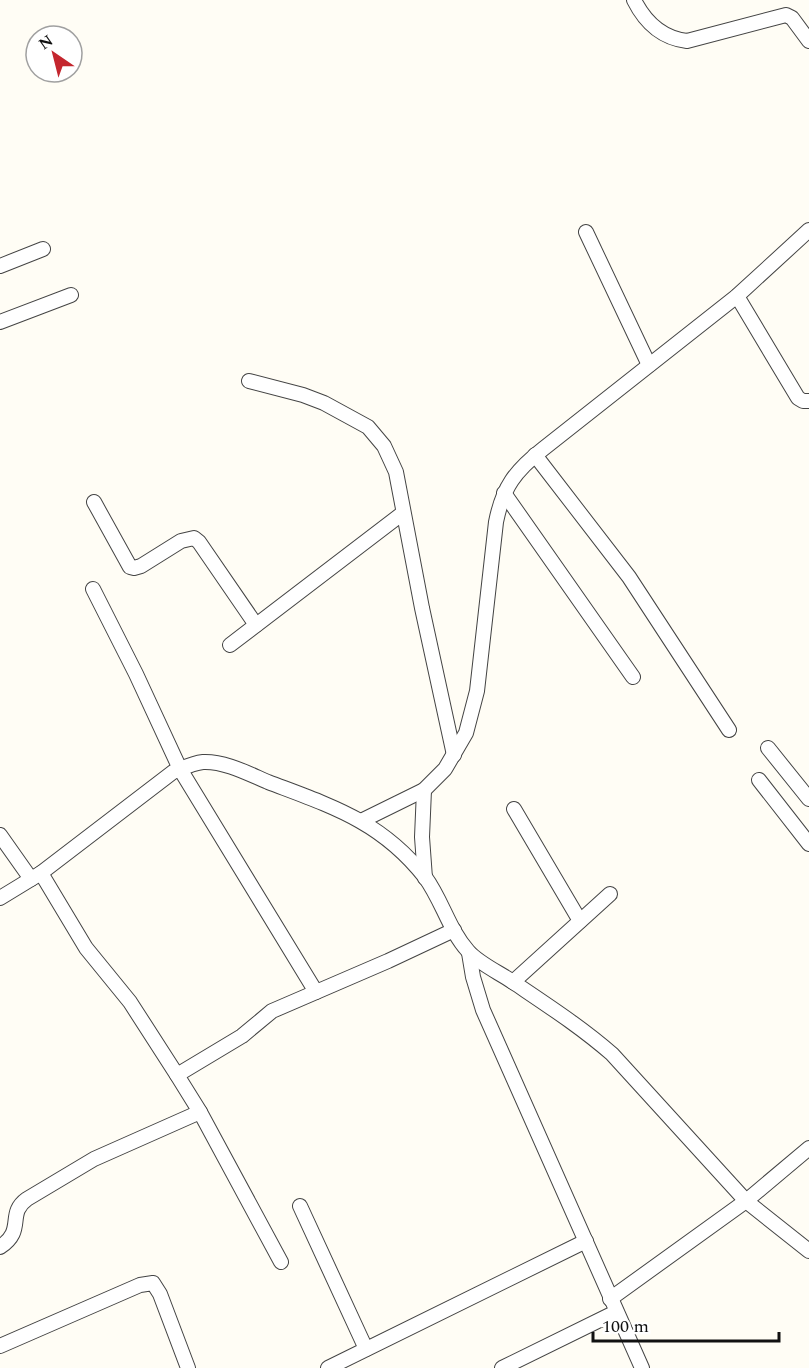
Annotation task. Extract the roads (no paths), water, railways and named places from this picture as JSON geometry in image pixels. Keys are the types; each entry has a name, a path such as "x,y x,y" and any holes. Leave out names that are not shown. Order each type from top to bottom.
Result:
{"street":[{"path":"634,0 650,24 677,40 687,41 786,15 792,18 809,41"},
{"path":"361,821 424,790 445,769 466,733 477,691 496,522 504,493 518,471 535,455 737,296 809,230"},
{"path":"586,232 649,365"},
{"path":"0,266 43,249"},
{"path":"0,322 71,295"},
{"path":"737,296 798,398 809,401"},
{"path":"249,381 314,399 368,427 384,446 396,472 454,755"},
{"path":"535,455 629,577 729,730"},
{"path":"504,493 633,677"},
{"path":"94,502 130,567 141,566 181,541 194,537 200,542 256,625"},
{"path":"230,645 403,513"},
{"path":"93,589 180,769 316,992"},
{"path":"768,748 809,799"},
{"path":"0,898 36,876 180,769 204,762 235,768 349,813 394,844 425,878 469,953 568,1019 612,1054 746,1201 809,1251"},
{"path":"759,780 809,844"},
{"path":"424,790 422,837 425,878"},
{"path":"514,809 580,921"},
{"path":"0,835 36,876 81,940 130,1002 200,1112 281,1262"},
{"path":"513,982 610,894"},
{"path":"177,1075 242,1036 272,1011 388,962 454,930"},
{"path":"469,953 473,977 483,1010 642,1368"},
{"path":"0,1247 14,1234 17,1208 27,1199 94,1159 200,1112"},
{"path":"610,1299 746,1201 809,1148"},
{"path":"300,1206 366,1349"},
{"path":"328,1368 586,1241"},
{"path":"0,1346 140,1285 153,1283 160,1294 188,1368"},
{"path":"502,1368 616,1312"}]}
